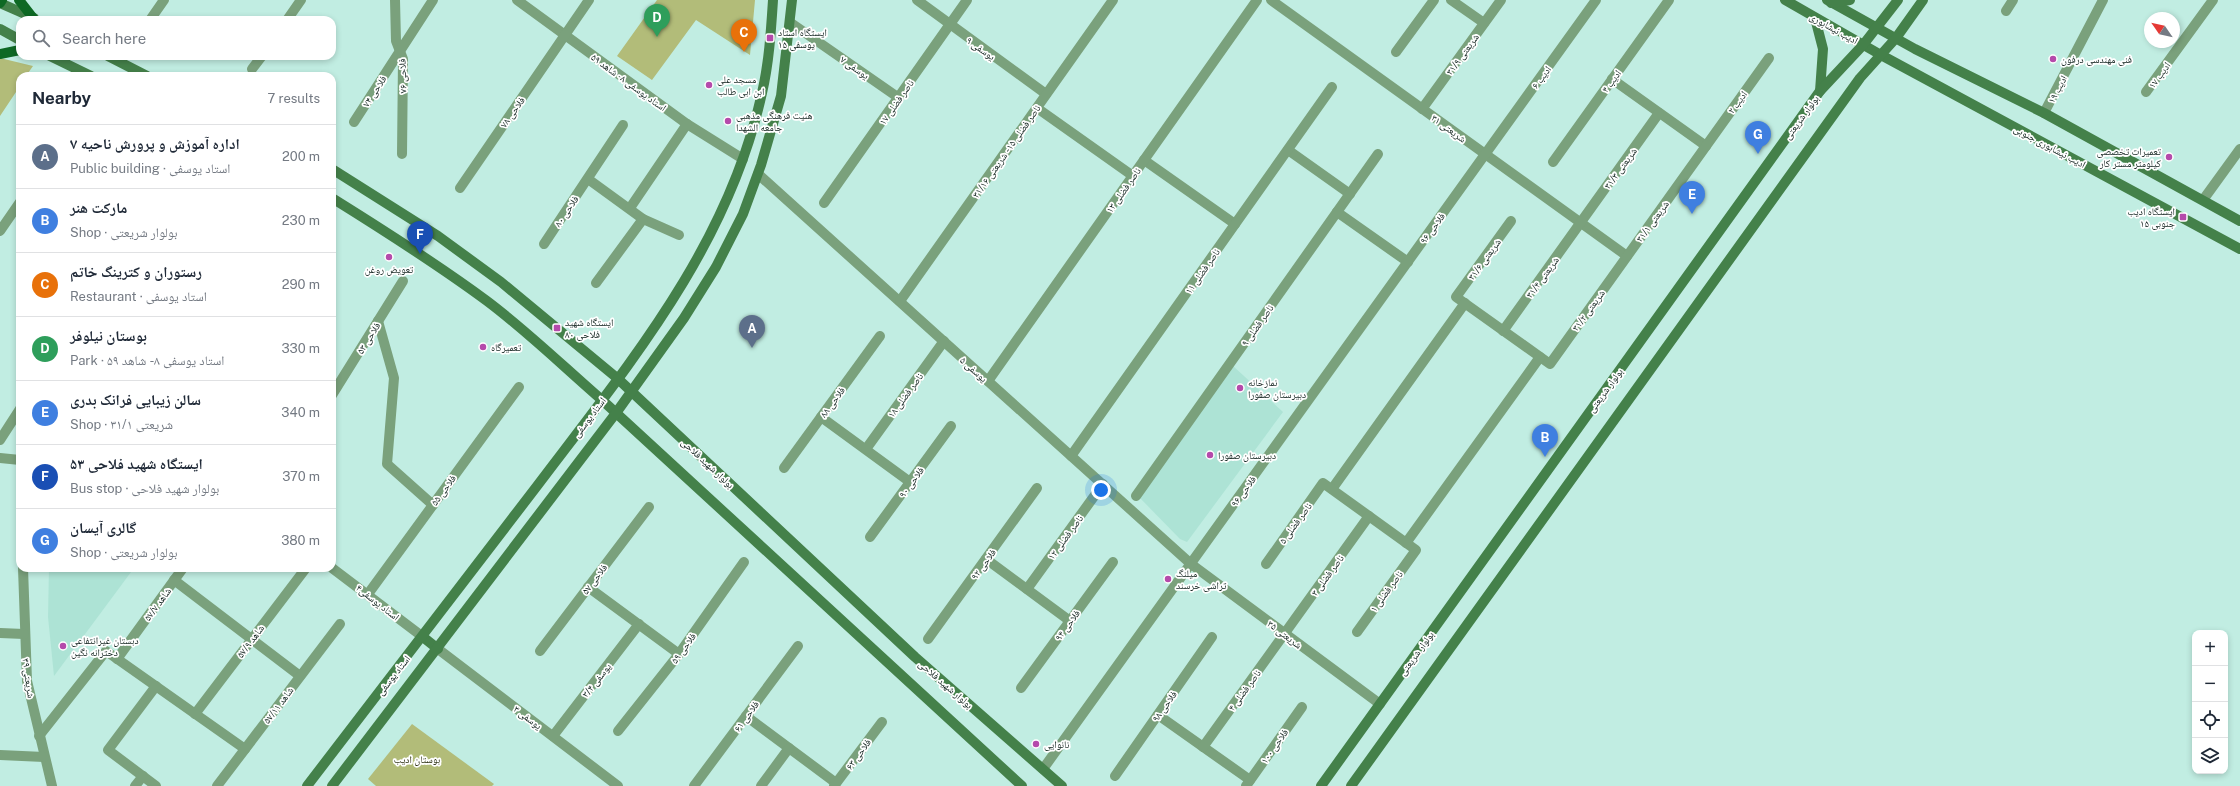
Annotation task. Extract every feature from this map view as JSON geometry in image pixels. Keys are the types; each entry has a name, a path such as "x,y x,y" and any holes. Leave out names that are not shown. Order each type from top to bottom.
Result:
{"main road":[{"path":"2,0 0,3 28,16"},
{"path":"19,0 32,16"},
{"name":"استاد یوسفی","path":"307,786 602,400 668,308 699,258 725,206 743,159 763,92 773,0"},
{"name":"استاد یوسفی","path":"332,786 438,649 632,392 684,318 716,268 743,214 758,174 781,96 791,23 792,0"},
{"name":"ادیب نیشابوری","path":"1784,0 1881,55"},
{"path":"1829,1 1850,0"},
{"name":"بولوار شریعتی","path":"1321,786 1820,91 1877,28 1898,0"},
{"path":"1351,786 1855,85 1896,38 1923,0"},
{"name":"ادیب نیشابوری","path":"1829,1 1896,38"},
{"path":"1815,18 1823,49 1820,91"},
{"path":"0,29 16,38"},
{"path":"1896,38 2044,114 2240,221"},
{"path":"0,54 16,51"},
{"name":"ادیب نیشابوری جنوبی","path":"1881,55 2240,250"},
{"path":"58,60 82,72"},
{"path":"116,60 139,72"},
{"name":"بولوار شهید فلاحی","path":"336,172 438,236 501,282 618,378 915,657 1062,786"},
{"path":"336,201 420,254 488,302 602,400 1019,785"},
{"path":"422,637 438,649"}],"street":[{"path":"153,16 164,0"},
{"path":"290,16 301,0"},
{"name":"فلاحی ۷۶","path":"396,0 396,41 403,59 402,154"},
{"name":"فلاحی ۷۴","path":"354,122 433,0"},
{"name":"استاد یوسفی ۸ - شاهد ۵۹","path":"517,0 687,124 743,159"},
{"name":"فلاحی ۷۸","path":"460,188 589,0"},
{"name":"یوسفی ۹","path":"917,0 1046,94"},
{"name":"ناصر فضلی ۱۷","path":"824,203 967,0"},
{"name":"ناصر فضلی ۱۵ - شریعتی ۳۱/۱۶","path":"900,301 1113,0"},
{"name":"ناصر فضلی ۱۳","path":"988,381 1257,0"},
{"name":"شریعتی ۳۱","path":"1271,0 1627,256"},
{"path":"1396,52 1434,0"},
{"path":"1451,0 1484,23"},
{"name":"شریعتی ۳۱/۹","path":"1422,109 1501,0"},
{"name":"ادیب ۶","path":"1485,154 1596,0"},
{"name":"ادیب ۴","path":"1553,162 1669,0"},
{"path":"2006,11 2013,0"},
{"name":"ادیب ۱۹","path":"2044,114 2103,0"},
{"name":"ادیب ۱۷","path":"2146,92 2213,0"},
{"name":"یوسفی ۷","path":"791,23 899,98"},
{"name":"ادیب ۲","path":"1706,146 1769,58"},
{"path":"252,69 259,60"},
{"path":"1612,79 1706,146"},
{"name":"ناصر فضلی ۱۱","path":"1072,456 1332,87"},
{"path":"1037,108 1133,176"},
{"name":"شریعتی ۳۱/۳","path":"1581,223 1660,113"},
{"path":"630,208 687,124"},
{"name":"فلاحی ۸۰","path":"544,244 622,125"},
{"name":"شریعتی ۳۱/۱","path":"1627,256 1706,146"},
{"path":"2203,200 2240,149"},
{"path":"1288,150 1350,194"},
{"name":"ناصر فضلی ۹","path":"1136,496 1378,154"},
{"name":"فلاحی ۹۶","path":"1043,769 1485,154"},
{"path":"1144,160 1235,224"},
{"name":"یوسفی ۵","path":"758,174 1191,564"},
{"path":"588,179 630,208 643,219 679,235"},
{"path":"0,231 16,208"},
{"path":"1337,212 1408,262"},
{"path":"596,283 643,219"},
{"name":"شریعتی ۳۱/۶","path":"1465,303 1456,297 1511,221"},
{"name":"شریعتی ۳۱/۴","path":"1503,331 1581,223"},
{"name":"شریعتی ۳۱/۲","path":"1540,357 1550,364 1627,256"},
{"name":"فلاحی ۵۳","path":"336,389 403,281"},
{"path":"1328,486 1406,543 1540,357 1465,303"},
{"name":"ناصر فضلی ۵","path":"1266,564 1328,486 1465,303"},
{"path":"378,321 394,378 387,464 433,505"},
{"name":"فلاحی ۸۸","path":"784,468 880,336"},
{"name":"ناصر فضلی ۱۸","path":"866,449 944,341"},
{"name":"فلاحی ۵۵","path":"368,594 519,387"},
{"path":"0,440 16,415"},
{"path":"821,416 910,482"},
{"name":"فلاحی ۹۰","path":"870,537 951,426"},
{"path":"0,458 16,460"},
{"name":"ناصر فضلی ۱۲","path":"1027,589 1103,484"},
{"name":"فلاحی ۹۲","path":"928,639 1037,488"},
{"name":"فلاحی ۵۷","path":"540,651 649,507"},
{"name":"ناصر فضلی ۳","path":"1285,634 1369,516"},
{"name":"ناصر فضلی ۱","path":"1357,632 1416,550 1406,543"},
{"path":"986,560 1070,621"},
{"name":"فلاحی ۵۹","path":"618,731 679,654 744,562"},
{"name":"فلاحی ۹۴","path":"1022,688 1113,562"},
{"name":"شریعتی ۳۵","path":"1191,564 1380,704"},
{"name":"استاد یوسفی۴","path":"336,571 422,637"},
{"name":"شریعتی ۳۹","path":"23,572 24,634 27,680 52,786"},
{"name":"شاهد ۵۷/۷","path":"117,659 180,572"},
{"name":"شاهد ۵۷/۹","path":"195,714 303,572"},
{"path":"174,580 300,676"},
{"path":"588,587 679,654"},
{"name":"شاهد ۵۷/۱۱","path":"217,786 340,624"},
{"name":"یوسفی ۳/۴","path":"553,736 639,624"},
{"path":"0,633 24,634"},
{"name":"ناصر فضلی ۴","path":"1203,747 1285,634"},
{"name":"فلاحی ۹۸","path":"1115,776 1212,637"},
{"name":"فلاحی ۶۱","path":"694,786 798,646"},
{"name":"یوسفی ۳","path":"438,649 616,785"},
{"path":"39,736 106,651 245,750"},
{"path":"156,686 108,750 156,786"},
{"name":"فلاحی ۱۰۰","path":"1248,783 1302,707"},
{"path":"1158,715 1203,747 1248,783"},
{"path":"746,716 835,784"},
{"name":"فلاحی ۶۳","path":"835,784 882,722"},
{"path":"761,786 789,748"},
{"path":"0,755 44,756"},
{"path":"135,786 143,776"}],"shaded area":[{"name":"دبیرستان صفورا","path":"1232,365 1283,412 1187,542 1180,539 1139,497"},
{"name":"دبستان غیرانتفاعی دخترانه نگین","path":"49,572 131,572 54,676 48,617"}],"green space":[{"path":"657,0 755,0 750,55 696,20 652,80 617,56"},
{"path":"0,58 33,66 29,72 16,72 16,92 0,116"},
{"name":"بوستان ادیب","path":"412,724 494,784 492,786 376,786 368,779"}],"place":[{"name":"بوستان نیلوفر","path":"657,37"},
{"name":"ایستگاه استاد یوسفی ۱۵","path":"770,38"},
{"name":"رستوران و کترینگ خاتم","path":"744,52"},
{"name":"فنی مهندسی درفون","path":"2053,59"},
{"name":"مسجد علی ابن ابی طالب","path":"709,85"},
{"name":"هئیت فرهنگی مذهبی جامعه الشهدا","path":"728,121"},
{"name":"گالری آيسان","path":"1758,154"},
{"name":"تعمیرات تخصصی کیلومتر مستر کار","path":"2169,157"},
{"name":"سالن زیبایی فرانک بدری","path":"1692,214"},
{"name":"ایستگاه ادیب جنوبی ۱۵","path":"2183,217"},
{"name":"ایستگاه شهید فلاحی ۵۳","path":"420,254"},
{"name":"تعویض روغن","path":"389,257"},
{"name":"ایستگاه شهید فلاحی ۸۰","path":"557,328"},
{"name":"تعمیرگاه","path":"483,347"},
{"name":"اداره آموزش و پرورش ناحیه ۷","path":"752,348"},
{"name":"نمازخانه دبیرستان صفورا","path":"1240,388"},
{"name":"دبیرستان صفورا","path":"1210,455"},
{"name":"مارکت هنر","path":"1545,457"},
{"name":"میلنگ تراشی خرسند","path":"1168,579"},
{"name":"دبستان غیرانتفاعی دخترانه نگین","path":"63,646"},
{"name":"نانوایی","path":"1036,744"}]}
